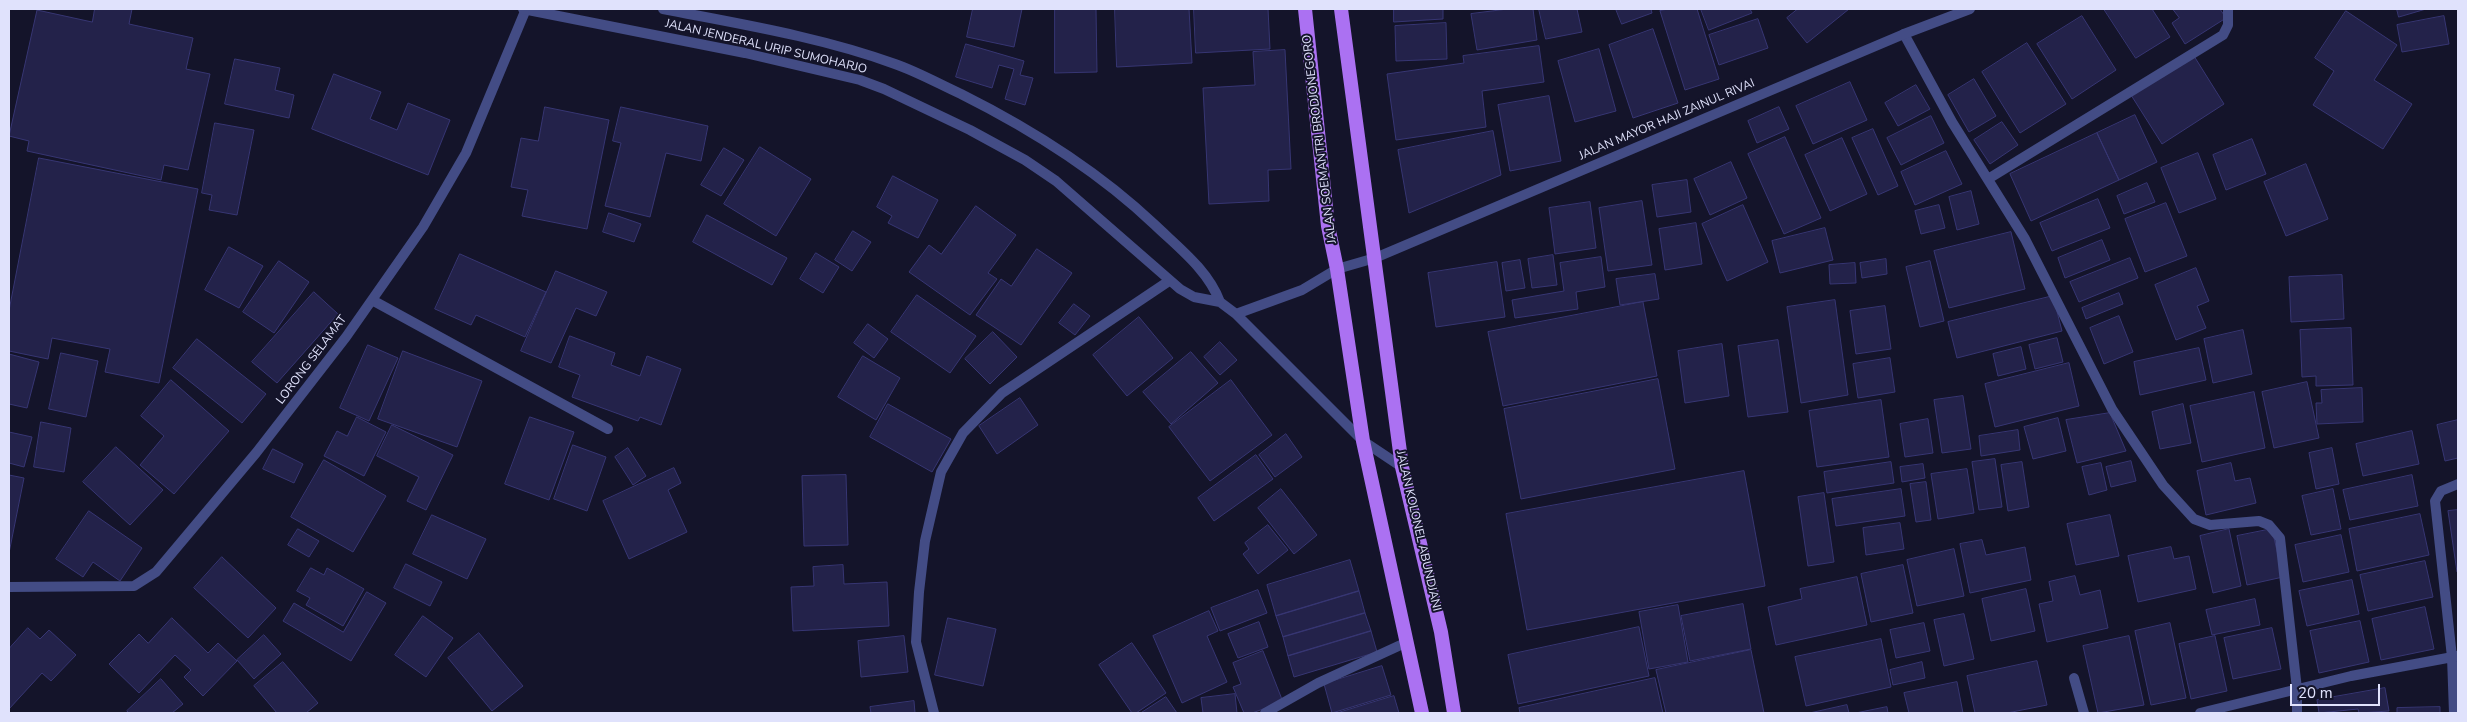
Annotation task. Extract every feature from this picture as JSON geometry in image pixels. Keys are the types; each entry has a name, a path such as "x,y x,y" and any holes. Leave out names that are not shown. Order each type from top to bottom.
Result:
{"main road":[{"name":"JALAN SOEMANTRI BRODJONEGORO","path":"1305,9 1322,180 1328,226 1337,270"},
{"path":"1342,9 1345,50 1375,258"},
{"name":"JALAN KOLONEL ABUNDJANI","path":"1375,258 1402,467 1441,632 1454,713"},
{"path":"1337,270 1363,441 1405,643 1422,713"}],"street":[{"name":"JALAN JENDERAL URIP SUMOHARJO","path":"525,9 745,53 860,80 884,89 970,130 1025,160 1056,180 1169,281 1194,297 1220,302"},
{"name":"LORONG SELAMAT","path":"9,587 126,588 134,586 156,572 256,453 346,337 423,227 466,153 525,9"},
{"name":"JALAN JENDERAL URIP SUMOHARJO","path":"663,9 753,26 869,56 925,77 984,106 1043,138 1117,191 1201,269 1216,291 1220,302"},
{"name":"JALAN MAYOR HAJI ZAINUL RIVAI","path":"1236,314 1302,290 1337,270 1375,258 1904,34 1970,9"},
{"path":"1988,179 2223,35 2228,25 2228,9"},
{"path":"1904,34 1952,122 2026,239 2112,409 2163,485 2194,518 2210,525 2260,521 2277,532 2280,538 2297,689 2297,713"},
{"path":"934,713 916,642 925,541 941,472 963,433 1002,393 1169,281"},
{"path":"372,300 608,429"},
{"path":"1220,302 1236,314 1363,441 1402,467"},
{"path":"2454,713 2455,657 2435,501 2441,491 2458,484"},
{"path":"1265,713 1318,683 1405,643"},
{"path":"2200,713 2351,676 2455,657"},
{"path":"2074,678 2084,713"}],"building":[{"path":"95,9 132,9 129,24 193,38 186,69 210,74 188,170 164,165 161,180 27,151 29,141 9,136 37,10 92,22"},
{"path":"973,9 1022,9 1014,47 967,37"},
{"path":"1055,9 1096,9 1097,72 1055,73"},
{"path":"1115,9 1189,9 1192,63 1117,67"},
{"path":"1194,9 1268,9 1270,49 1196,53"},
{"path":"1394,9 1443,9 1443,19 1394,22"},
{"path":"1508,9 1533,9 1537,40 1477,50 1471,14"},
{"path":"1539,9 1577,9 1582,32 1546,39"},
{"path":"1616,9 1651,9 1652,13 1622,24"},
{"path":"1668,9 1697,9 1719,79 1685,90 1660,11"},
{"path":"1701,9 1750,9 1752,13 1709,30"},
{"path":"1798,9 1849,9 1807,43 1787,18"},
{"path":"2104,9 2152,9 2170,37 2136,58"},
{"path":"2173,9 2220,9 2226,18 2185,44 2172,23 2179,18"},
{"path":"2397,9 2426,9 2399,17"},
{"path":"2346,11 2397,45 2374,80 2412,104 2383,149 2313,105 2334,71 2315,58"},
{"path":"2082,16 2116,70 2072,99 2037,44"},
{"path":"2444,16 2449,44 2402,52 2397,25"},
{"path":"1758,19 1768,48 1719,65 1709,35"},
{"path":"1446,23 1447,59 1396,61 1395,26"},
{"path":"1653,29 1678,103 1633,118 1609,45"},
{"path":"2027,43 2066,104 2020,133 1982,72"},
{"path":"966,44 1024,61 1020,75 1033,78 1025,105 1005,99 1014,69 999,65 992,88 956,77"},
{"path":"1539,46 1544,82 1482,91 1486,127 1396,140 1387,74 1464,63 1463,56"},
{"path":"1599,49 1616,111 1575,122 1558,61"},
{"path":"1285,50 1291,169 1268,170 1269,201 1209,204 1203,88 1255,85 1253,52"},
{"path":"2194,56 2224,104 2162,144 2131,95"},
{"path":"235,59 280,68 275,90 294,95 289,118 225,104"},
{"path":"334,74 381,92 370,119 397,130 408,103 450,120 428,175 312,129"},
{"path":"1974,79 1996,116 1969,132 1948,95"},
{"path":"1850,82 1867,120 1813,144 1796,106"},
{"path":"1916,85 1930,109 1898,126 1885,103"},
{"path":"1549,96 1561,161 1510,171 1498,105"},
{"path":"545,107 609,120 587,229 522,216 528,190 511,187 521,138 538,141"},
{"path":"621,107 708,126 701,161 666,153 650,217 605,206 621,143 613,141"},
{"path":"1779,107 1789,129 1757,143 1748,121"},
{"path":"2135,115 2157,162 2119,180 2097,133"},
{"path":"1931,116 1944,143 1901,165 1887,138"},
{"path":"2002,122 2018,145 1990,164 1974,140"},
{"path":"215,123 254,130 237,215 209,210 212,195 202,193"},
{"path":"1873,129 1898,186 1878,195 1852,138"},
{"path":"1493,131 1501,175 1409,213 1398,150"},
{"path":"2097,133 2119,180 2031,221 2010,174"},
{"path":"1785,137 1821,218 1784,234 1748,154"},
{"path":"1842,138 1867,194 1830,211 1805,155"},
{"path":"2252,139 2266,174 2226,190 2213,155"},
{"path":"760,147 811,179 776,236 724,204"},
{"path":"724,148 744,160 721,196 701,185"},
{"path":"1946,151 1962,184 1915,205 1901,172"},
{"path":"2198,153 2216,199 2179,213 2161,168"},
{"path":"39,158 198,189 159,383 105,372 110,349 52,338 48,359 9,351 9,311"},
{"path":"1731,162 1747,198 1710,215 1694,179"},
{"path":"2306,164 2328,219 2286,236 2264,182"},
{"path":"893,176 938,200 918,238 888,223 892,216 877,207"},
{"path":"1687,180 1691,212 1657,217 1652,185"},
{"path":"2147,183 2155,202 2124,214 2117,196"},
{"path":"1971,191 1979,224 1957,230 1949,197"},
{"path":"2098,199 2110,228 2052,251 2040,223"},
{"path":"1642,201 1652,265 1608,271 1599,208"},
{"path":"1590,202 1596,248 1555,254 1549,208"},
{"path":"2166,203 2187,256 2145,272 2125,219"},
{"path":"1743,205 1768,262 1727,281 1702,224"},
{"path":"1939,205 1945,228 1921,234 1915,211"},
{"path":"976,206 1016,235 988,273 997,279 970,315 909,272 929,245 941,254"},
{"path":"609,213 641,224 634,242 603,232"},
{"path":"707,215 787,258 772,285 693,242"},
{"path":"1696,223 1702,264 1665,270 1659,229"},
{"path":"1825,228 1833,260 1780,273 1772,241"},
{"path":"853,231 871,242 852,271 835,260"},
{"path":"2011,232 2025,289 1949,308 1934,251"},
{"path":"2102,240 2110,260 2065,278 2058,258"},
{"path":"229,247 263,266 239,308 205,290"},
{"path":"1037,249 1072,273 1021,345 976,315 1001,279 1011,286"},
{"path":"816,253 839,267 823,293 800,279"},
{"path":"460,254 546,292 525,337 476,315 471,325 435,309"},
{"path":"1553,255 1557,285 1532,288 1528,259"},
{"path":"1601,257 1605,287 1576,292 1578,309 1515,318 1512,300 1564,291 1560,263"},
{"path":"2130,258 2138,278 2079,302 2070,282"},
{"path":"1886,259 1887,274 1862,278 1860,263"},
{"path":"1520,260 1525,288 1506,291 1502,263"},
{"path":"279,261 309,282 274,333 243,312"},
{"path":"1930,261 1944,321 1920,327 1906,267"},
{"path":"1497,262 1505,317 1436,327 1428,273"},
{"path":"1855,263 1856,283 1830,284 1829,265"},
{"path":"2196,268 2209,301 2197,306 2206,328 2176,340 2155,285"},
{"path":"556,271 607,292 596,316 576,308 551,363 521,351"},
{"path":"1655,274 1659,299 1620,305 1616,279"},
{"path":"2342,275 2344,319 2291,322 2289,277"},
{"path":"314,292 338,314 277,383 252,362"},
{"path":"2119,293 2123,304 2086,319 2082,308"},
{"path":"917,295 976,336 950,373 891,332"},
{"path":"2053,296 2062,331 1957,358 1948,322"},
{"path":"1835,300 1848,395 1801,403 1787,307"},
{"path":"1643,302 1657,376 1503,406 1488,332"},
{"path":"1074,304 1090,316 1075,335 1059,323"},
{"path":"1885,306 1891,349 1856,354 1850,311"},
{"path":"2119,316 2133,352 2104,364 2090,328"},
{"path":"1139,317 1173,358 1127,396 1093,355"},
{"path":"868,324 888,339 874,358 854,343"},
{"path":"2351,328 2353,385 2316,386 2316,376 2302,377 2300,330"},
{"path":"2243,330 2252,374 2213,383 2204,339"},
{"path":"993,332 1017,357 990,384 965,359"},
{"path":"570,336 615,353 611,365 640,376 647,356 681,369 661,425 640,417 638,421 572,397 580,375 559,367"},
{"path":"2057,338 2063,362 2035,369 2029,345"},
{"path":"197,339 266,394 242,423 173,368"},
{"path":"1778,340 1788,412 1748,417 1738,346"},
{"path":"1220,342 1237,360 1220,375 1204,357"},
{"path":"1722,344 1729,396 1685,403 1678,351"},
{"path":"368,345 398,358 369,421 340,408"},
{"path":"2021,347 2026,369 1998,376 1993,354"},
{"path":"2199,348 2206,380 2140,395 2134,362"},
{"path":"403,351 482,381 457,447 378,419"},
{"path":"1191,352 1218,383 1171,424 1143,392"},
{"path":"61,353 98,361 86,417 49,409"},
{"path":"9,354 39,362 27,408 9,404"},
{"path":"863,356 900,378 876,420 838,397"},
{"path":"1890,358 1895,392 1858,398 1853,364"},
{"path":"2069,363 2079,406 1995,427 1985,384"},
{"path":"1658,379 1675,469 1521,499 1504,409"},
{"path":"171,380 229,431 174,494 140,465 164,436 141,416"},
{"path":"1231,380 1272,435 1210,481 1169,427"},
{"path":"2307,382 2319,438 2274,448 2262,392"},
{"path":"2362,388 2363,422 2317,424 2316,403 2322,403 2321,390"},
{"path":"2254,392 2265,448 2202,462 2190,406"},
{"path":"1963,396 1971,449 1942,453 1934,400"},
{"path":"1020,398 1038,425 997,454 979,426"},
{"path":"1881,400 1889,457 1817,467 1809,411"},
{"path":"888,404 951,439 932,472 870,437"},
{"path":"2183,404 2191,443 2160,449 2152,412"},
{"path":"2110,413 2126,451 2077,463 2066,420"},
{"path":"357,417 386,432 364,476 324,456 337,431 347,436"},
{"path":"530,417 574,432 549,500 505,484"},
{"path":"2058,418 2066,451 2033,459 2024,427"},
{"path":"1928,419 1933,453 1905,457 1900,424"},
{"path":"2458,420 2458,458 2445,461 2437,425"},
{"path":"41,422 71,428 64,472 34,467"},
{"path":"392,425 453,455 426,510 407,501 419,477 377,456"},
{"path":"2018,430 2020,450 1981,456 1979,436"},
{"path":"2412,431 2419,464 2363,476 2356,444"},
{"path":"9,432 32,437 24,467 9,463"},
{"path":"1286,434 1302,457 1275,477 1259,455"},
{"path":"573,445 606,457 587,511 554,499"},
{"path":"116,447 163,490 130,525 83,482"},
{"path":"628,448 646,476 633,485 615,457"},
{"path":"2332,448 2339,484 2316,489 2309,453"},
{"path":"273,449 303,464 294,483 263,469"},
{"path":"1256,455 1273,479 1214,521 1198,498"},
{"path":"1995,459 2002,507 1979,510 1972,462"},
{"path":"324,460 386,496 353,552 291,517"},
{"path":"2131,461 2136,481 2111,487 2106,467"},
{"path":"1891,462 1894,483 1827,493 1824,472"},
{"path":"2022,462 2029,507 2008,511 2001,465"},
{"path":"2101,463 2107,490 2089,495 2082,467"},
{"path":"2231,463 2235,481 2250,478 2256,503 2206,515 2197,471"},
{"path":"1923,464 1925,478 1902,482 1900,467"},
{"path":"674,468 681,483 668,490 687,532 629,559 603,501"},
{"path":"1967,469 1974,513 1938,519 1931,474"},
{"path":"1744,471 1765,586 1527,630 1506,514"},
{"path":"9,475 24,478 9,553"},
{"path":"846,475 848,545 804,546 802,476"},
{"path":"2412,475 2418,506 2350,520 2343,490"},
{"path":"1926,482 1931,520 1916,522 1910,484"},
{"path":"1281,489 1317,535 1294,554 1258,508"},
{"path":"1901,489 1905,516 1836,526 1832,499"},
{"path":"2333,489 2341,529 2311,535 2302,496"},
{"path":"1824,493 1834,562 1808,566 1798,497"},
{"path":"2458,510 2458,572 2457,572 2448,511"},
{"path":"89,511 142,548 120,581 93,562 83,577 56,559"},
{"path":"2420,514 2429,555 2357,571 2349,529"},
{"path":"432,515 486,539 467,579 413,554"},
{"path":"2110,515 2119,556 2076,565 2067,524"},
{"path":"1900,523 1904,549 1866,555 1863,528"},
{"path":"1268,525 1288,550 1258,574 1243,554 1249,549 1245,543"},
{"path":"298,529 319,541 309,557 288,545"},
{"path":"2229,529 2241,586 2213,593 2200,536"},
{"path":"2272,529 2283,577 2247,585 2237,536"},
{"path":"2341,535 2349,572 2303,582 2295,545"},
{"path":"1982,540 1986,555 2025,547 2031,580 1970,593 1960,544"},
{"path":"2171,547 2174,559 2189,556 2196,589 2138,602 2128,556"},
{"path":"1954,549 1964,596 1917,606 1907,560"},
{"path":"222,557 276,608 248,638 194,588"},
{"path":"1350,560 1359,591 1276,616 1267,585"},
{"path":"2425,561 2433,597 2368,611 2360,575"},
{"path":"406,564 442,582 430,606 394,588"},
{"path":"843,565 844,584 887,582 889,626 793,631 791,587 814,586 813,567"},
{"path":"1903,565 1913,613 1871,622 1861,574"},
{"path":"311,568 324,575 327,568 364,589 343,626 306,605 310,598 297,591"},
{"path":"2075,576 2080,595 2100,590 2108,628 2047,642 2039,604 2053,601 2049,582"},
{"path":"1857,577 1867,625 1776,645 1768,607 1802,599 1800,589"},
{"path":"2352,580 2359,614 2307,626 2299,591"},
{"path":"2026,589 2035,631 1991,641 1982,599"},
{"path":"1258,590 1267,613 1220,631 1211,608"},
{"path":"1359,591 1365,613 1283,637 1276,616"},
{"path":"367,592 386,603 351,661 283,621 294,603 343,632"},
{"path":"2255,599 2260,625 2212,635 2206,610"},
{"path":"1743,604 1751,649 1690,661 1681,616"},
{"path":"1678,605 1688,662 1649,669 1639,612"},
{"path":"2425,607 2434,649 2381,660 2372,619"},
{"path":"1209,611 1218,631 1207,636 1227,682 1182,703 1153,636"},
{"path":"1365,613 1371,631 1288,656 1283,637"},
{"path":"1964,614 1974,659 1944,666 1934,620"},
{"path":"423,616 453,638 426,677 395,655"},
{"path":"172,618 208,653 218,643 237,661 203,696 184,677 191,670 175,655 139,693 109,664 139,634 148,643"},
{"path":"948,618 996,629 983,686 935,675"},
{"path":"2360,621 2369,662 2319,673 2310,631"},
{"path":"1259,622 1268,647 1238,658 1228,634"},
{"path":"1924,623 1930,651 1896,658 1890,630"},
{"path":"2170,623 2186,698 2151,705 2135,631"},
{"path":"1639,627 1649,676 1518,704 1508,655"},
{"path":"28,628 40,639 49,630 76,655 51,681 42,673 9,709 9,649"},
{"path":"2272,628 2281,669 2233,679 2224,638"},
{"path":"1371,631 1377,652 1294,677 1288,656"},
{"path":"479,633 523,686 492,711 448,658"},
{"path":"264,635 281,654 254,679 237,660"},
{"path":"904,636 908,672 861,677 858,641"},
{"path":"2129,636 2144,705 2098,713 2083,646"},
{"path":"2215,636 2227,691 2191,699 2179,644"},
{"path":"1881,639 1891,687 1806,706 1795,657"},
{"path":"1132,643 1166,693 1136,713 1132,713 1099,665"},
{"path":"1751,650 1764,713 1666,713 1656,670"},
{"path":"1263,651 1283,702 1252,713 1244,713 1233,687 1241,684 1233,663"},
{"path":"2037,661 2047,705 2007,713 1975,713 1967,676"},
{"path":"283,662 318,703 306,713 277,713 254,686"},
{"path":"1922,662 1925,678 1893,685 1890,670"},
{"path":"1382,666 1391,695 1332,713 1324,684"},
{"path":"1655,678 1663,713 1520,713 1519,708"},
{"path":"161,679 183,704 172,713 129,713 127,711"},
{"path":"1957,682 1963,713 1909,713 1904,693"},
{"path":"2385,688 2389,711 2359,713 2358,709 2319,713 2317,700"},
{"path":"1235,694 1237,713 1203,713 1201,698"},
{"path":"1394,696 1399,713 1337,713"},
{"path":"1166,697 1177,713 1141,713"},
{"path":"914,701 915,713 871,713 870,707"},
{"path":"1847,705 1849,713 1810,713"},
{"path":"1887,707 1888,713 1856,713"},
{"path":"2440,707 2440,713 2397,713 2397,708"}]}
